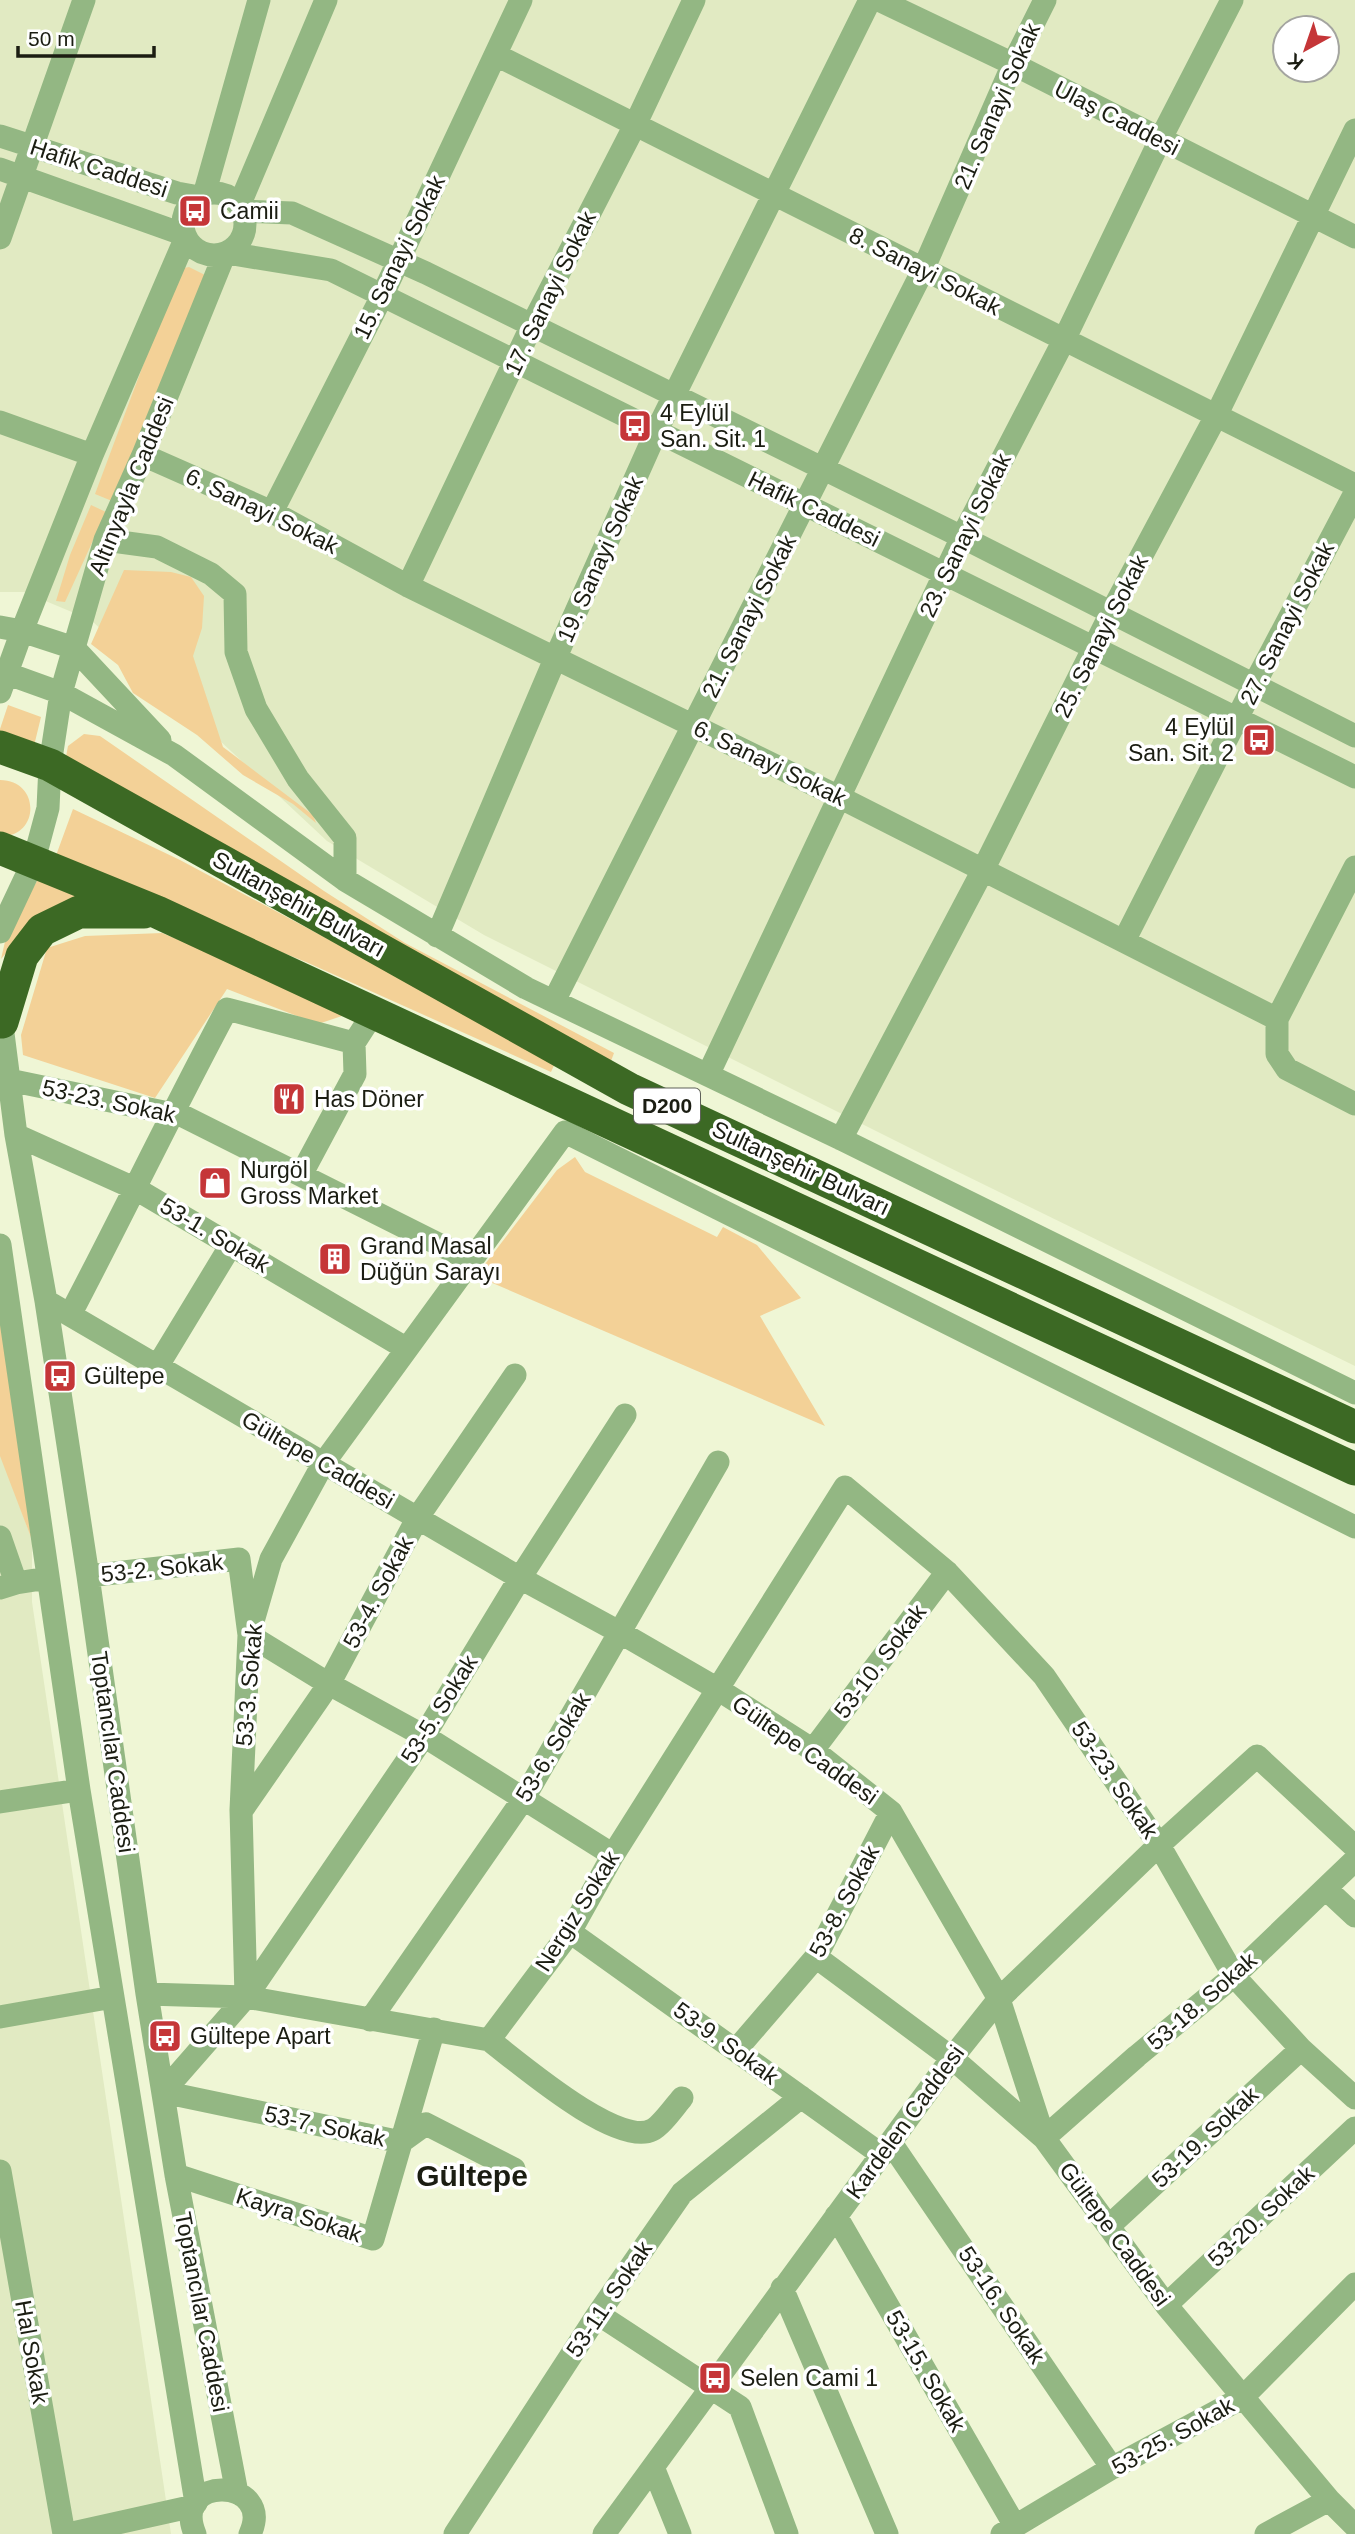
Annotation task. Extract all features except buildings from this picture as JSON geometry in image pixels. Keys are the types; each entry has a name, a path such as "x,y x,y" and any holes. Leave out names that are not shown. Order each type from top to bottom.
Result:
{"highway":[{"name":"Sultanşehir Bulvarı","path":"0,747 50,765 629,1089 1355,1427"},
{"name":"Sultanşehir Bulvarı","path":"0,848 157,912 1355,1469"},
{"path":"1,1016 22,956 42,930 79,912 157,912"}],"street":[{"path":"0,238 84,0"},
{"path":"202,196 259,0"},
{"path":"240,209 226,196 202,196 191,204 185,214 183,225 186,236 200,252 210,255 226,253 236,247 244,232 240,209 326,0"},
{"name":"15. Sanayi Sokak","path":"272,512 382,296 521,0"},
{"name":"17. Sanayi Sokak","path":"408,586 532,325 636,123 694,0"},
{"name":"19. Sanayi Sokak","path":"437,936 555,659 656,432 870,0"},
{"name":"Ulaş Caddesi","path":"879,0 1013,64 1312,218 1355,237"},
{"name":"21. Sanayi Sokak","path":"554,1001 923,270 1013,64 1045,0"},
{"name":"23. Sanayi Sokak","path":"708,1075 962,537 1064,340 1160,140 1232,0"},
{"name":"8. Sanayi Sokak","path":"496,55 1355,485"},
{"name":"25. Sanayi Sokak","path":"841,1139 983,870 1111,613 1216,416 1355,130"},
{"name":"Hafik Caddesi","path":"0,136 177,193 202,196"},
{"name":"Hafik Caddesi","path":"0,169 186,236"},
{"name":"Hafik Caddesi","path":"240,209 292,213 398,261 962,537 1355,736"},
{"name":"Altınyayla Caddesi","path":"3,679 11,629 92,455 186,236"},
{"name":"Hafik Caddesi","path":"226,253 331,270 1355,777"},
{"name":"Altınyayla Caddesi","path":"50,765 61,693 105,540 226,253"},
{"path":"0,422 92,455"},
{"name":"6. Sanayi Sokak","path":"143,455 272,512 408,586 839,797 1278,1019"},
{"name":"27. Sanayi Sokak","path":"1125,942 1254,685 1355,493"},
{"path":"105,540 157,547 211,574 234,594 236,652 256,709 298,779 345,838 345,880"},
{"path":"11,629 74,648 174,755"},
{"path":"3,679 61,693 174,755 345,880 526,988 841,1139 1355,1393"},
{"path":"0,932 34,860 48,807 50,765"},
{"path":"1355,867 1278,1019 1277,1054 1287,1069 1355,1104"},
{"path":"69,1315 227,1009 354,1043"},
{"path":"301,1175 355,1074 354,1043 374,1012"},
{"name":"Toptancılar Caddesi","path":"1,1016 16,1135 46,1301 88,1576 147,1994 176,2175 237,2493"},
{"name":"53-23. Sokak","path":"9,1080 183,1116 470,1260"},
{"name":"53-3. Sokak","path":"246,1997 242,1810 249,1634 271,1559 323,1464 565,1132 1355,1527"},
{"name":"53-1. Sokak","path":"16,1135 136,1189 407,1349"},
{"name":"Toptancılar Caddesi","path":"0,1245 79,1790 195,2505 192,2523 195,2534"},
{"path":"157,1367 231,1245"},
{"name":"Gültepe Caddesi","path":"46,1301 520,1578 716,1688 813,1750 891,1812 999,1999 1044,2138 1166,2305 1329,2500 1354,2523"},
{"name":"53-4. Sokak","path":"242,1810 329,1684 418,1517 515,1375"},
{"name":"53-5. Sokak","path":"246,1997 424,1736 520,1578 625,1415"},
{"name":"53-6. Sokak","path":"370,2020 524,1798 718,1462"},
{"name":"53-23. Sokak","path":"845,1487 947,1573 1044,1676 1159,1845 1234,1976 1301,2049 1355,2098"},
{"name":"Nergiz Sokak","path":"489,2040 570,1932 612,1855 845,1487"},
{"path":"0,1537 8,1586 48,1578"},
{"name":"53-2. Sokak","path":"88,1576 239,1559 249,1634"},
{"name":"53-10. Sokak","path":"813,1750 947,1573"},
{"path":"249,1634 329,1684 424,1736 612,1855"},
{"name":"Kardelen Caddesi","path":"604,2534 951,2058 999,1999 1159,1845 1257,1756 1355,1847"},
{"path":"0,1802 79,1790"},
{"name":"53-8. Sokak","path":"736,2050 816,1957 891,1812"},
{"name":"53-18. Sokak","path":"1044,2138 1234,1976 1355,1860"},
{"path":"1326,1889 1355,1916"},
{"name":"53-9. Sokak","path":"570,1932 801,2097 887,2149"},
{"path":"816,1957 951,2058 1044,2138"},
{"path":"147,1994 246,1997 489,2040 558,2094 597,2118 639,2132 652,2130 682,2098"},
{"path":"0,2017 113,1997"},
{"path":"163,2092 246,1997"},
{"name":"Kayra Sokak","path":"176,2175 373,2239 434,2029"},
{"name":"53-19. Sokak","path":"1109,2226 1301,2049"},
{"name":"53-7. Sokak","path":"163,2092 401,2142 426,2124 514,2169"},
{"name":"53-11. Sokak","path":"455,2534 598,2314 682,2193 801,2097"},
{"name":"53-20. Sokak","path":"1166,2305 1355,2128"},
{"name":"53-16. Sokak","path":"887,2149 1112,2468"},
{"name":"Hal Sokak","path":"0,2171 66,2534"},
{"name":"53-15. Sokak","path":"836,2216 1008,2530"},
{"name":"53-25. Sokak","path":"1008,2530 1112,2468 1242,2398 1355,2284"},
{"path":"782,2288 887,2534"},
{"path":"598,2314 740,2407 787,2534"},
{"path":"653,2467 680,2534"},
{"path":"66,2534 195,2505 205,2494 215,2489 237,2493 248,2503 255,2529"},
{"path":"1266,2534 1329,2500"}],"shaded area":[{"path":"0,0 1355,0 1355,1366 942,1164 484,935 327,841 91,620 24,592 0,592"},
{"path":"189,267 213,279 112,501 95,494 179,269"},
{"path":"91,505 106,512 65,602 56,601 70,555"},
{"path":"124,570 171,572 191,577 204,596 202,628 193,656 223,747 313,815 316,823 293,804 243,775 197,735 133,693 118,665 91,644"},
{"path":"8,705 41,717 33,750 0,739 0,729"},
{"path":"84,734 100,736 324,891 405,943 614,1053 611,1061 65,762 68,746"},
{"path":"0,780 13,782 23,789 29,798 30,809 23,828 13,834 0,836"},
{"path":"73,809 180,860 556,1061 551,1072 306,962 54,861"},
{"path":"38,879 80,895 24,932 1,959 7,933"},
{"path":"162,933 338,1005 342,1016 318,1024 227,989 155,1098 23,1055 21,1035 47,948 85,936"},
{"path":"575,1157 585,1172 717,1237 723,1227 757,1245 801,1298 760,1316 825,1426 476,1276 557,1170"},
{"path":"0,1308 32,1540 0,1456"},
{"path":"0,1453 32,1540 32,1602 171,2534 0,2534"}],"place":[{"name":"Camii","path":"195,211"},
{"name":"4 Eylül San. Sit. 1","path":"635,426"},
{"name":"4 Eylül San. Sit. 2","path":"1259,740"},
{"name":"Has Döner","path":"289,1099"},
{"name":"Nurgöl Gross Market","path":"215,1183"},
{"name":"Grand Masal Düğün Sarayı","path":"335,1259"},
{"name":"Gültepe","path":"60,1376"},
{"name":"Gültepe Apart","path":"165,2036"},
{"name":"Selen Cami 1","path":"715,2378"}],"district":[{"name":"Gültepe","path":"472,2176"}]}
